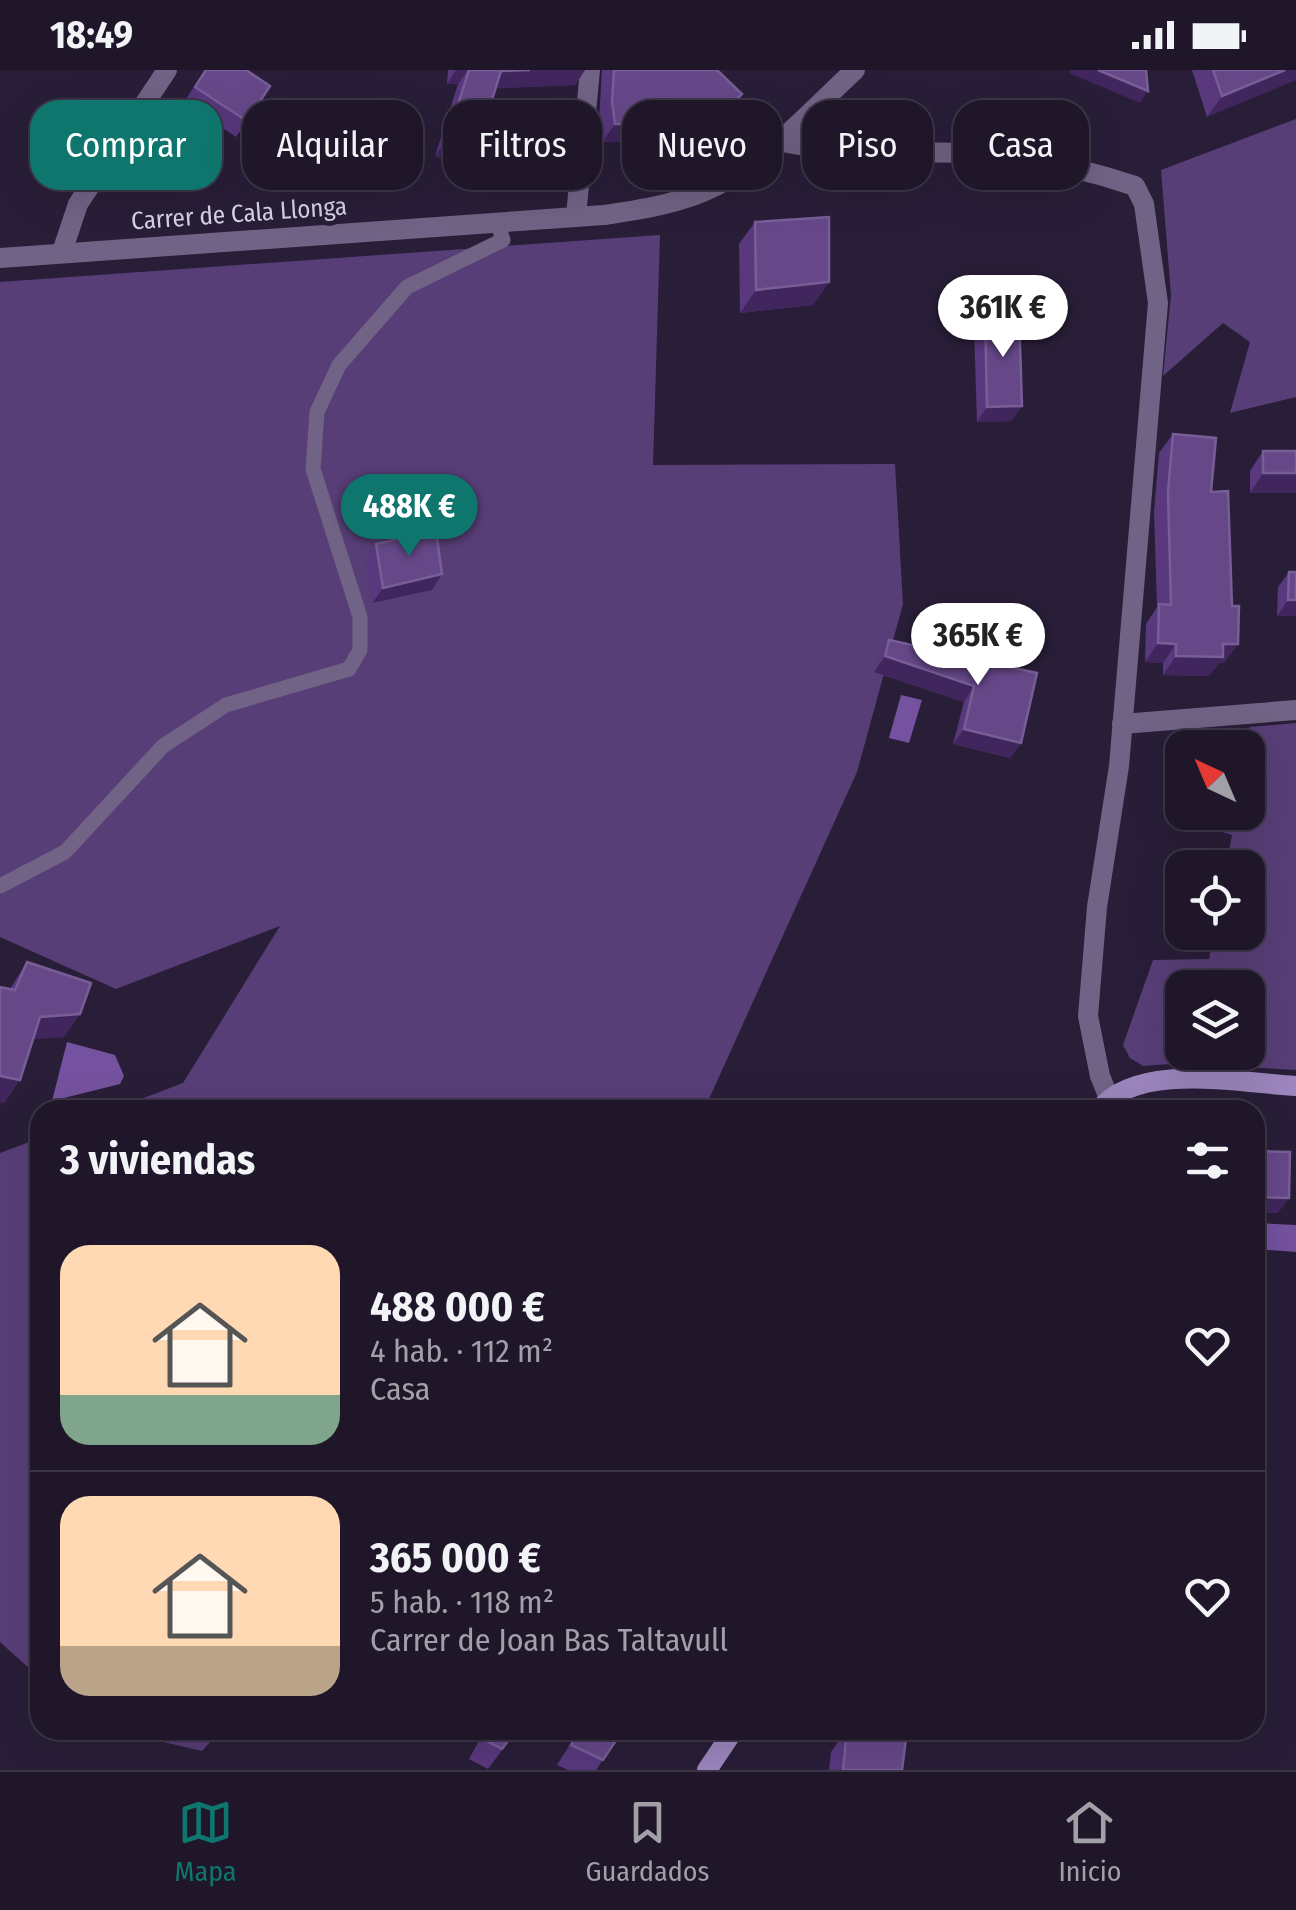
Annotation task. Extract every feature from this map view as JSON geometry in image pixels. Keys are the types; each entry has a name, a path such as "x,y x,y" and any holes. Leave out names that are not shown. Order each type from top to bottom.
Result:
{"street":[{"path":"62,252 78,204 167,70"},
{"path":"576,216 590,70"},
{"name":"Carrer de Cala Llonga","path":"782,137 854,70"},
{"path":"782,142 823,151 974,154 1086,170 1135,186 1144,204 1158,303 1122,724 1088,1016 1103,1100"},
{"name":"Carrer de Cala Llonga","path":"0,258 576,216 660,206 706,190"},
{"path":"1122,724 1296,710"},
{"path":"1111,1100 1142,1083 1165,1078 1296,1086"},
{"path":"707,1770 727,1740"}],"lane":[{"path":"0,886 65,852 163,746 226,705 349,669 360,650 360,617 313,470 317,412 339,365 407,287 503,240 497,221"}],"shaded area":[{"path":"1296,119 1296,397 1230,413 1250,342 1223,323 1163,376 1171,295 1161,170"},
{"path":"660,235 653,465 895,464 903,604 857,772 709,1100 138,1100 183,1083 280,926 116,989 0,937 0,282"},
{"path":"901,695 922,700 909,743 889,738"},
{"path":"1296,723 1296,1070 1265,1068 1265,970 1165,970 1165,1064 1143,1066 1130,1058 1123,1045 1153,960 1209,959 1211,950 1265,950 1265,850 1229,850 1232,835 1217,830 1265,830 1265,730 1247,730"},
{"path":"67,1042 115,1055 124,1076 120,1084 52,1100"},
{"path":"30,1142 30,1669 0,1642 0,1153"},
{"path":"1265,1223 1296,1225 1296,1252 1265,1250"},
{"path":"155,1740 212,1740 202,1751"}],"building":[{"path":"206,70 246,70 270,86 261,100 242,100 242,118 222,105 222,100 215,100 195,87"},
{"path":"469,70 530,70 501,71 492,100 459,100"},
{"path":"614,70 717,70 742,94 736,100 622,100 622,124 615,124"},
{"path":"1098,70 1146,70 1148,91"},
{"path":"1213,70 1285,70 1222,96"},
{"path":"829,217 829,282 756,290 755,222"},
{"path":"1019,313 1022,406 987,407 985,314"},
{"path":"1173,434 1216,438 1211,492 1228,491 1232,606 1239,606 1238,644 1223,644 1223,657 1176,656 1176,644 1158,643 1159,604 1171,605 1168,492"},
{"path":"1263,451 1296,451 1296,473 1263,473"},
{"path":"436,531 442,574 383,588 376,544"},
{"path":"1289,572 1296,572 1296,600 1288,600"},
{"path":"889,640 926,648 928,642 953,650 951,654 1037,673 1021,743 964,729 974,686 885,656"},
{"path":"27,962 91,983 80,1014 40,1017 20,1080 0,1076 0,987 15,990"},
{"path":"1265,1151 1290,1152 1289,1198 1265,1197"},
{"path":"485,1740 509,1740 502,1749"},
{"path":"574,1740 616,1740 603,1760 571,1745"},
{"path":"846,1740 906,1740 902,1770 843,1770"}]}
